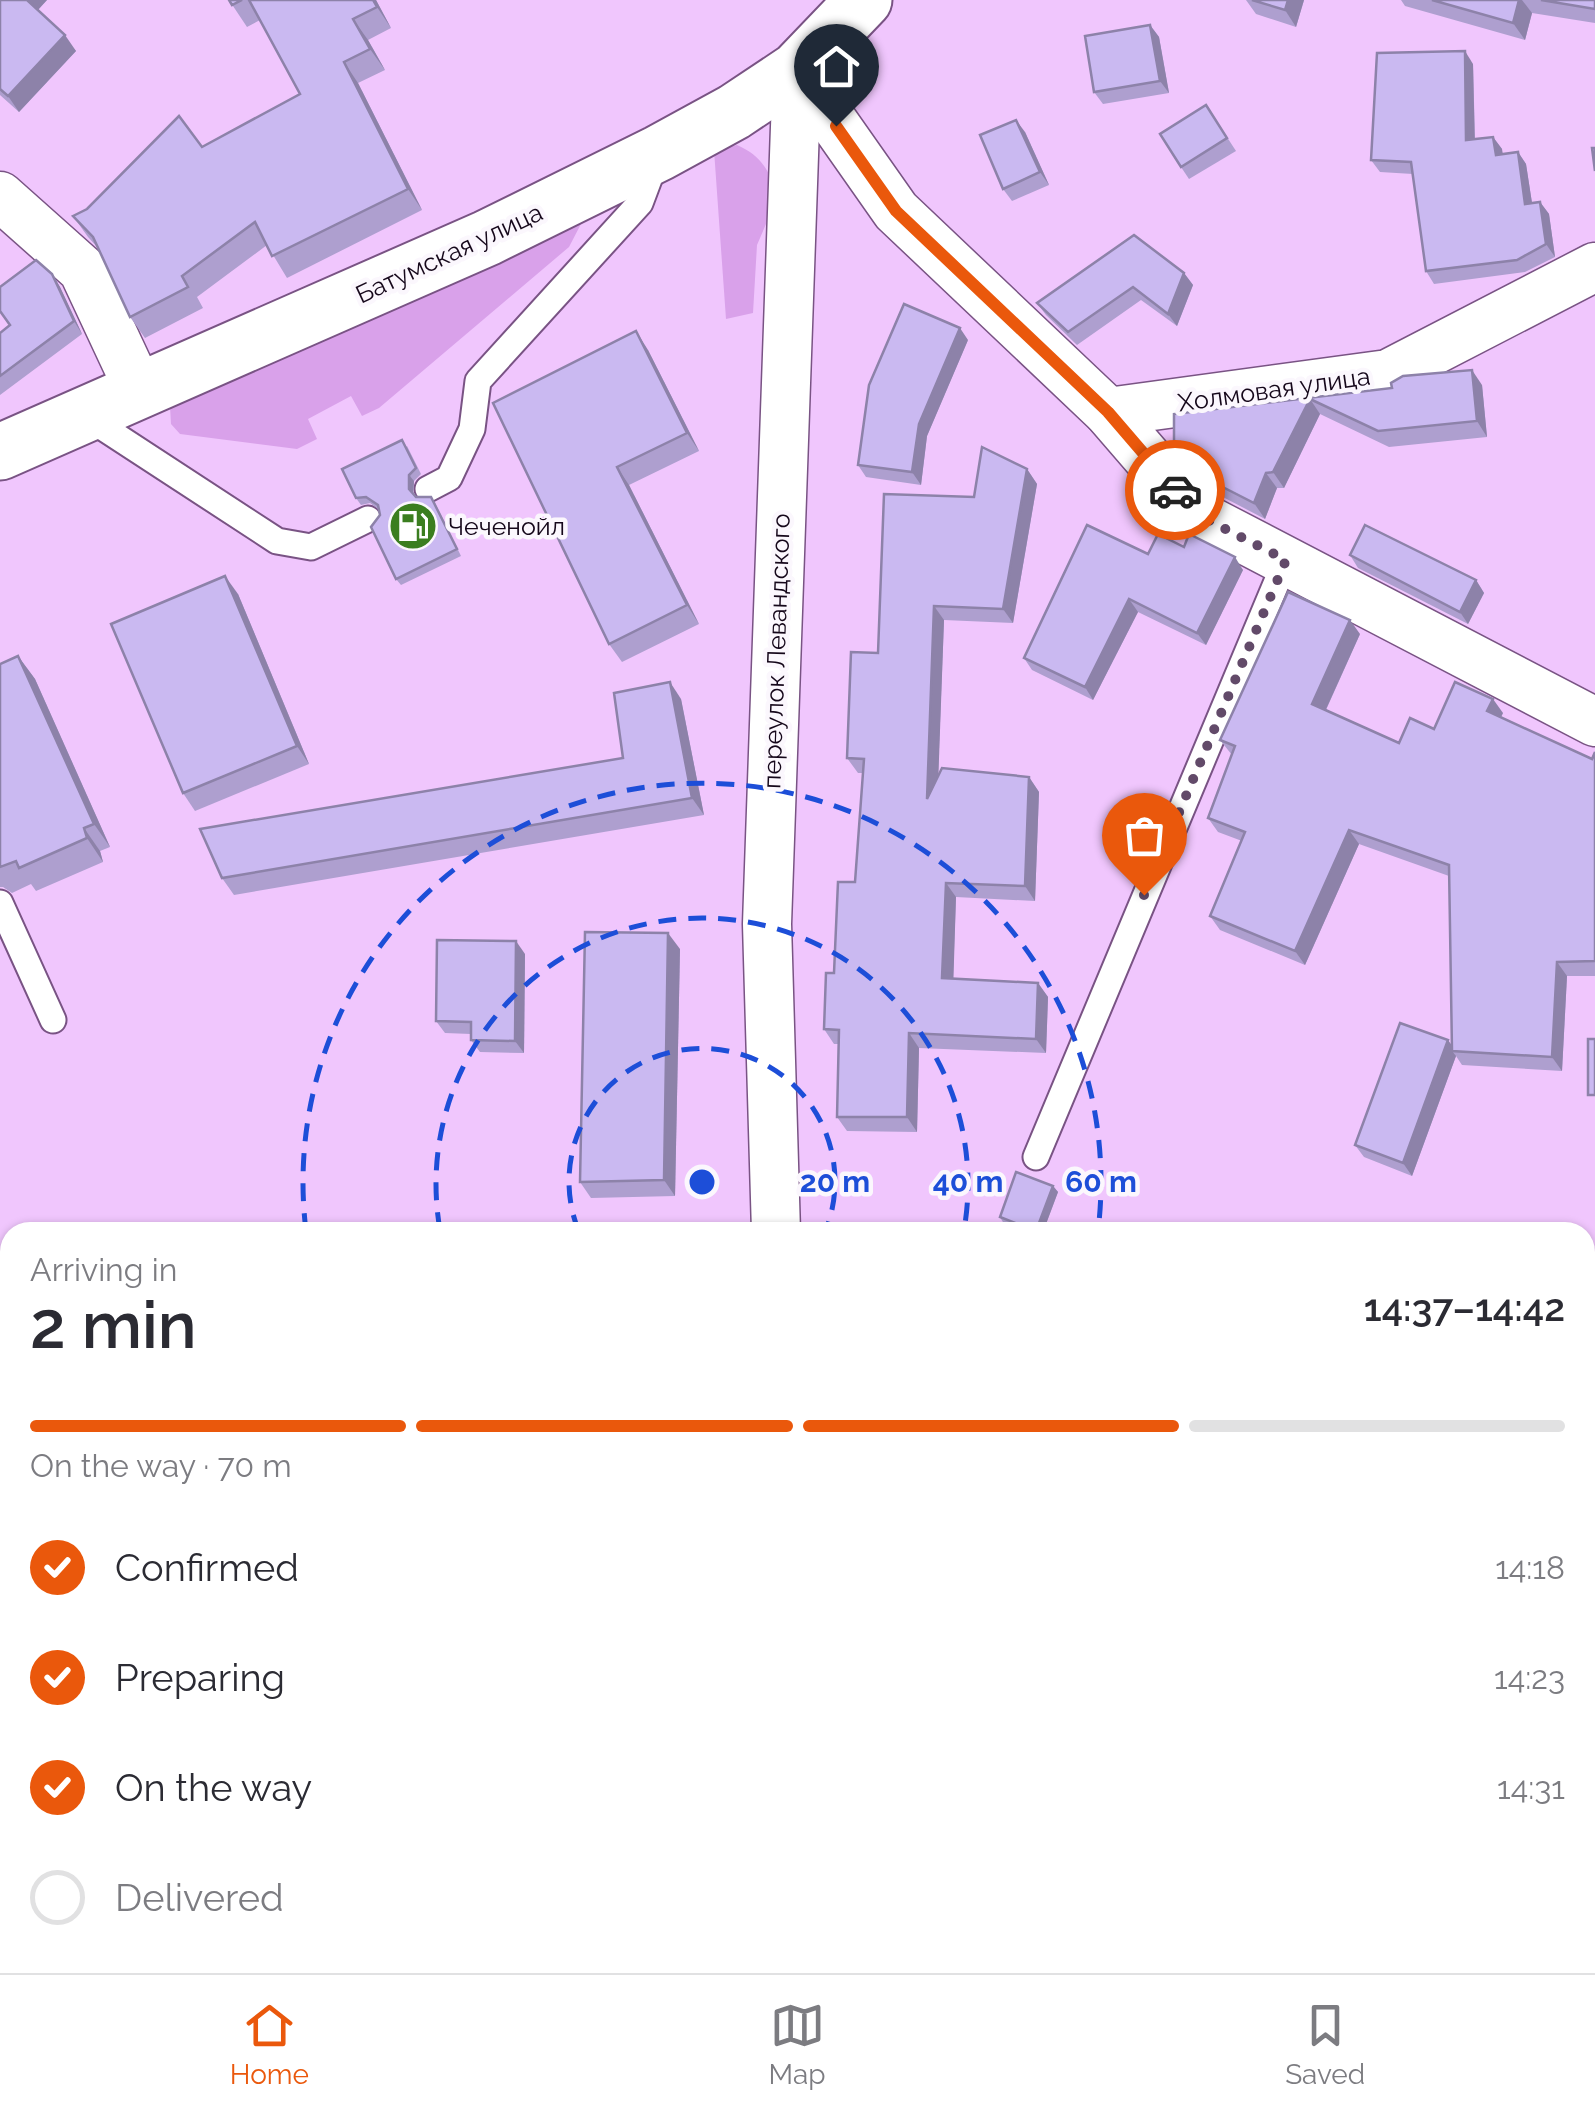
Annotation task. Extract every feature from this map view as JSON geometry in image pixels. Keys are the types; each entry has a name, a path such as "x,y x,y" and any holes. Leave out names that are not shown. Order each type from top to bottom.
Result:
{"main road":[{"name":"Батумская улица","path":"0,452 486,238 658,153 734,112 797,70 864,0"}],"street":[{"path":"797,70 896,211 1108,412 1196,514 1595,722"},
{"name":"переулок Левандского","path":"776,1222 767,924 797,70"},
{"path":"0,196 83,270 140,392"},
{"name":"Холмовая улица","path":"1108,412 1388,374 1595,267"}],"lane":[{"path":"428,489 450,478 472,429 478,382 640,203 658,153"},
{"path":"84,415 277,541 311,547 368,519"},
{"path":"1036,1157 1286,560"},
{"path":"0,903 53,1020"}],"shaded area":[{"path":"737,145 764,165 778,196 757,245 753,313 726,319 714,150"},
{"path":"582,222 569,247 379,408 362,416 351,396 308,419 317,439 297,449 180,434 171,424 170,406"}],"building":[{"path":"0,0 27,0 65,35 8,96 0,89"},
{"path":"249,0 373,0 377,7 353,19 370,49 344,62 408,189 272,256 255,222 182,276 188,287 130,317 93,237 73,216 87,209 179,116 202,147 300,94"},
{"path":"1252,0 1288,0 1285,10"},
{"path":"1432,0 1519,0 1513,23"},
{"path":"1541,0 1595,0 1595,9"},
{"path":"1150,25 1160,81 1094,92 1085,36"},
{"path":"1465,51 1466,140 1493,137 1496,155 1518,152 1525,204 1540,202 1546,244 1517,260 1426,271 1411,162 1371,160 1377,53"},
{"path":"1206,105 1227,138 1181,167 1160,134"},
{"path":"1016,120 1040,172 1003,189 980,135"},
{"path":"1134,235 1184,273 1168,314 1133,287 1068,332 1037,303"},
{"path":"36,260 52,274 74,321 0,376 0,333 10,325 0,311 0,287"},
{"path":"904,304 960,328 919,424 912,472 858,465 869,385"},
{"path":"636,331 687,433 617,467 687,605 609,644 493,403"},
{"path":"1472,370 1477,421 1378,431 1310,399 1273,472 1266,473 1254,503 1209,480 1215,465 1193,465 1174,444 1174,414 1392,388 1391,383 1403,376"},
{"path":"402,440 416,468 409,475 409,489 416,497 431,497 457,549 396,579 371,527 380,515 378,505 366,497 356,498 342,469"},
{"path":"982,447 1027,469 1003,609 934,606 927,799 942,768 1029,777 1025,886 946,883 942,978 1038,983 1036,1039 909,1033 907,1117 837,1117 839,1030 824,1029 826,973 834,973 838,882 855,882 864,759 847,758 851,652 878,653 884,494 974,497"},
{"path":"1087,525 1148,554 1158,534 1184,547 1189,534 1235,557 1197,633 1129,599 1085,687 1024,658"},
{"path":"1365,525 1476,580 1460,612 1350,555"},
{"path":"225,576 297,746 183,793 111,624"},
{"path":"1288,592 1350,620 1312,704 1399,743 1410,718 1434,729 1455,682 1493,699 1487,711 1592,759 1595,752 1595,961 1557,962 1552,1057 1452,1051 1449,865 1349,830 1295,951 1210,916 1245,832 1208,818 1235,746 1220,740"},
{"path":"18,656 94,824 84,828 87,838 19,868 16,861 0,867 0,664"},
{"path":"670,682 692,798 222,878 200,829 623,758 614,693"},
{"path":"585,932 668,933 664,1180 580,1182"},
{"path":"437,940 516,941 515,1041 471,1040 471,1022 436,1021"},
{"path":"1400,1023 1448,1040 1403,1163 1355,1145"},
{"path":"1588,1039 1595,1039 1595,1095 1588,1095"},
{"path":"1016,1172 1053,1186 1039,1222 1013,1222 1000,1217"}],"way so far":[{"path":"1144,895 1286,560 1196,514 1175,490"}],"place":[{"name":"Чеченойл","path":"413,526"}],"route":[{"path":"836,126 896,211 1108,412 1175,490"}]}
